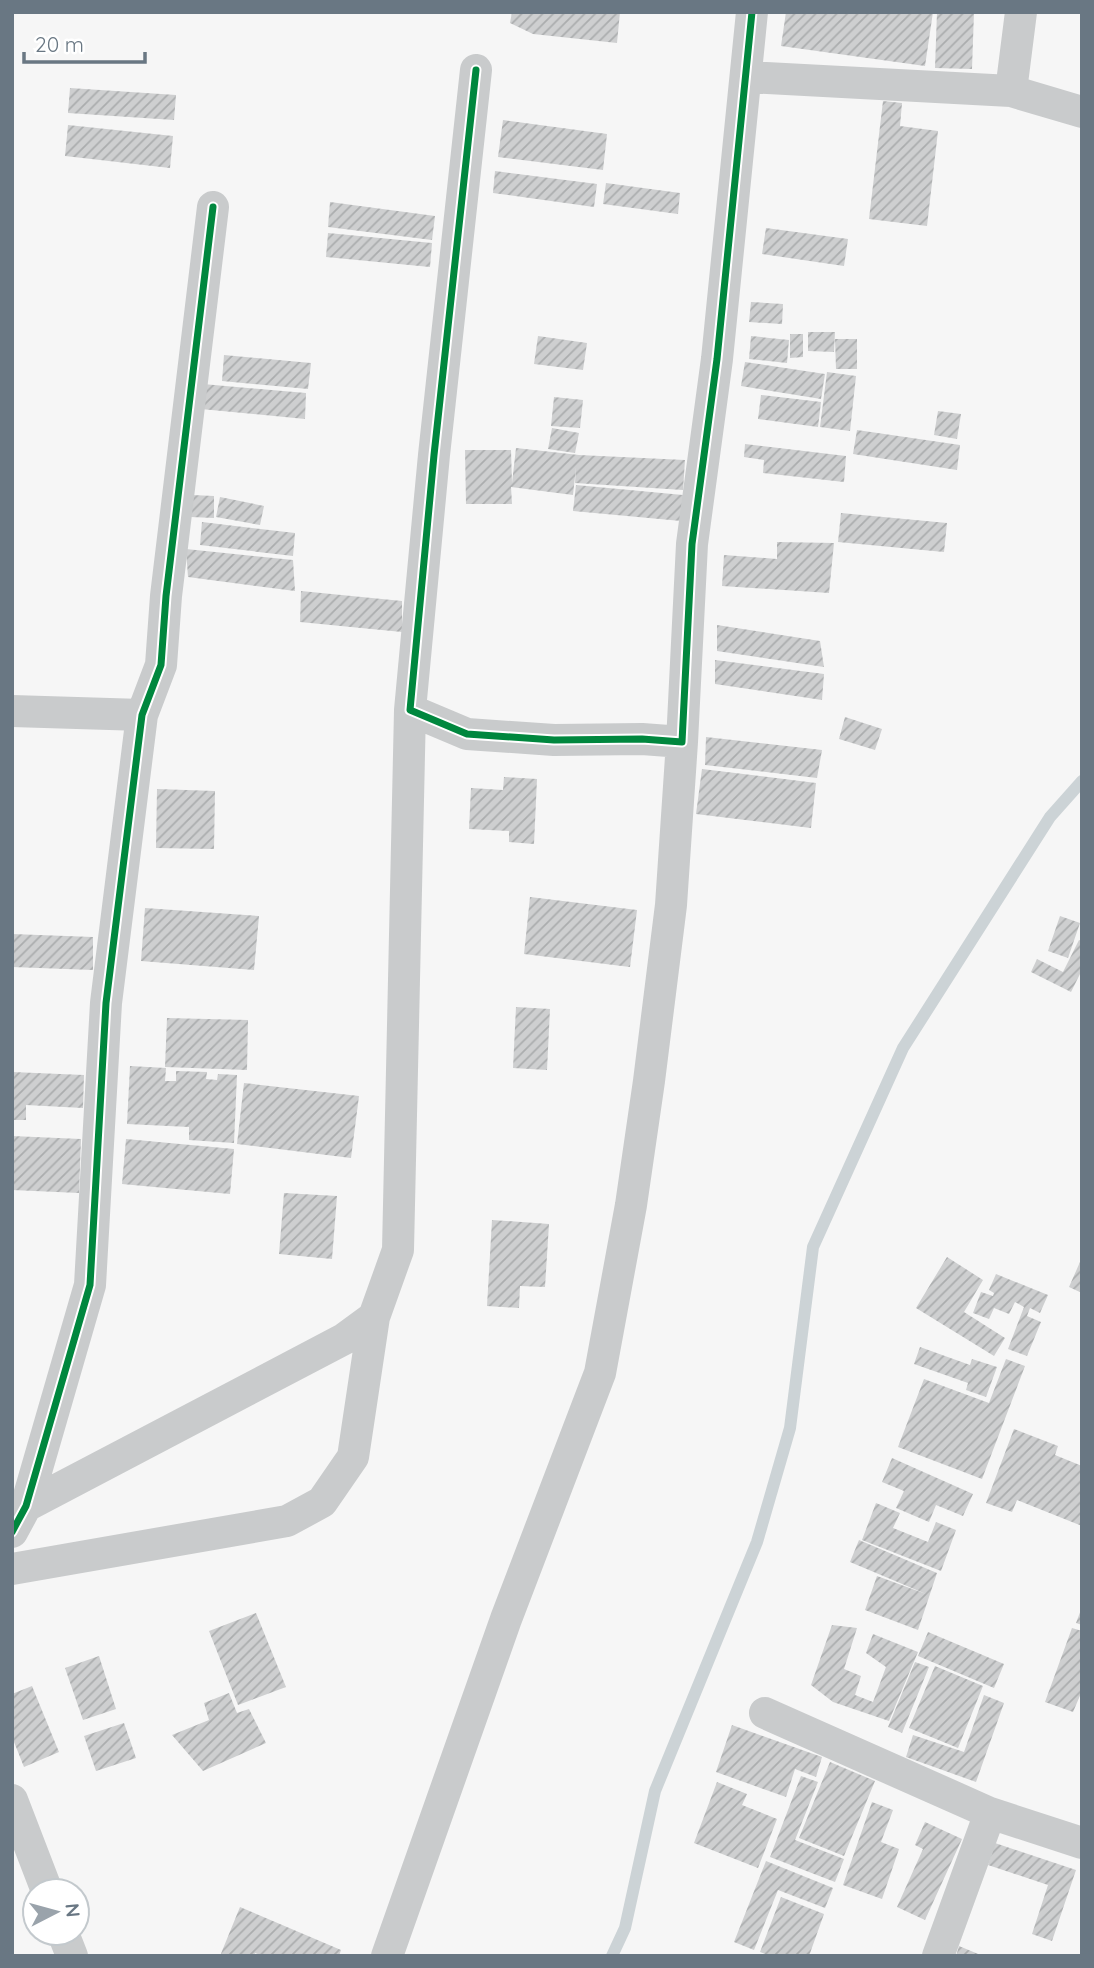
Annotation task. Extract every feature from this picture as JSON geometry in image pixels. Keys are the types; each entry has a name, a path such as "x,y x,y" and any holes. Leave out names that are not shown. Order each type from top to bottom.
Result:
{"street":[{"path":"387,1956 506,1619 600,1373 631,1205 671,905 692,544 716,359 752,12"},
{"path":"1011,90 1021,12"},
{"path":"12,1569 287,1521 322,1502 354,1457 374,1317 398,1250 410,710 434,455 476,70"},
{"path":"746,78 1011,90 1082,112"},
{"path":"19,1519 90,1285 106,1003 142,715 161,665 166,596 214,207"},
{"path":"410,710 467,734 554,740 642,739 682,742"},
{"path":"12,711 142,715"},
{"path":"19,1519 344,1339 374,1317"},
{"path":"765,1713 990,1813 1082,1843"},
{"path":"12,1800 42,1877"},
{"path":"938,1956 990,1813"}],"building":[{"path":"512,12 620,12 617,43 533,34 510,23"},
{"path":"786,12 933,12 925,66 781,46"},
{"path":"937,12 974,12 972,69 935,68"},
{"path":"70,88 176,95 174,120 68,113"},
{"path":"883,101 902,103 900,126 938,131 927,226 869,219"},
{"path":"503,120 607,134 603,170 498,157"},
{"path":"68,125 173,136 170,168 65,156"},
{"path":"495,171 597,184 594,207 493,193"},
{"path":"606,183 680,193 678,214 603,204"},
{"path":"330,202 435,216 432,240 328,227"},
{"path":"766,228 848,239 844,266 762,254"},
{"path":"328,233 432,243 430,267 326,257"},
{"path":"751,302 783,304 782,324 749,322"},
{"path":"808,332 835,332 834,352 808,351"},
{"path":"790,334 803,334 803,357 790,358"},
{"path":"538,336 587,343 583,370 534,364"},
{"path":"751,336 789,340 787,363 749,359"},
{"path":"835,339 857,339 857,369 836,369"},
{"path":"224,355 311,363 308,389 222,381"},
{"path":"745,362 825,374 821,399 741,386"},
{"path":"827,372 856,376 850,431 820,427"},
{"path":"203,384 306,393 305,419 201,409"},
{"path":"761,395 821,402 818,427 758,419"},
{"path":"554,397 583,400 580,428 551,426"},
{"path":"938,411 961,414 957,439 934,435"},
{"path":"552,428 579,433 575,453 548,449"},
{"path":"857,430 960,445 957,470 853,454"},
{"path":"745,444 846,456 844,482 763,473 764,460 744,457"},
{"path":"516,448 579,455 685,460 683,490 575,483 576,467 573,495 511,487 512,504 466,504 465,450 511,450 512,483"},
{"path":"576,485 683,495 681,521 573,511"},
{"path":"192,495 214,496 214,518 191,517"},
{"path":"220,497 264,506 260,525 216,517"},
{"path":"841,513 947,523 944,552 838,542"},
{"path":"202,522 295,533 293,556 200,545"},
{"path":"777,542 834,543 829,593 722,586 724,555 777,559"},
{"path":"186,549 293,560 295,591 188,577"},
{"path":"301,591 402,601 402,632 300,622"},
{"path":"717,625 820,641 824,667 717,651"},
{"path":"715,660 824,674 822,700 715,684"},
{"path":"845,717 882,729 875,750 839,739"},
{"path":"706,737 822,750 817,778 705,765"},
{"path":"702,769 816,783 811,828 696,814"},
{"path":"504,777 537,779 534,844 509,842 509,831 469,829 471,788 503,790"},
{"path":"157,789 215,791 214,849 156,848"},
{"path":"530,897 637,910 630,967 524,954"},
{"path":"145,908 259,916 254,970 141,961"},
{"path":"1060,916 1080,923 1068,958 1048,951"},
{"path":"12,934 93,937 93,970 12,967"},
{"path":"1079,940 1082,941 1082,970 1071,992 1031,972 1037,959 1063,972"},
{"path":"516,1007 550,1009 547,1070 513,1068"},
{"path":"167,1018 248,1020 247,1070 165,1067"},
{"path":"130,1066 166,1068 165,1081 176,1081 176,1071 207,1072 206,1079 217,1080 218,1074 237,1075 234,1143 189,1140 189,1127 127,1124"},
{"path":"12,1072 84,1075 83,1108 26,1105 26,1120 12,1120"},
{"path":"244,1083 359,1096 351,1158 237,1144"},
{"path":"12,1136 81,1139 79,1193 12,1190"},
{"path":"126,1139 234,1149 230,1194 122,1184"},
{"path":"284,1193 337,1196 332,1259 279,1254"},
{"path":"492,1220 549,1224 545,1287 520,1286 519,1308 487,1306"},
{"path":"947,1257 983,1280 964,1312 1005,1338 994,1356 916,1308"},
{"path":"1080,1262 1082,1263 1082,1293 1069,1287"},
{"path":"996,1274 1048,1295 1040,1313 1030,1308 1027,1316 1041,1322 1027,1356 1008,1349 1024,1307 1015,1302 1009,1314 994,1308 989,1319 973,1313 981,1292 993,1296 994,1293 989,1290"},
{"path":"920,1347 970,1365 972,1359 997,1367 986,1397 966,1390 968,1383 914,1364"},
{"path":"1006,1359 1025,1366 982,1479 898,1447 924,1379 989,1403"},
{"path":"1014,1429 1058,1446 1055,1455 1082,1466 1082,1526 1017,1500 1012,1512 986,1503"},
{"path":"892,1458 973,1494 963,1516 936,1505 929,1522 896,1508 904,1491 882,1482"},
{"path":"876,1503 900,1513 893,1528 928,1542 936,1522 956,1530 941,1571 862,1540"},
{"path":"859,1540 937,1573 918,1630 865,1610 877,1576 926,1594 850,1562"},
{"path":"1082,1607 1082,1625 1076,1623"},
{"path":"256,1613 286,1687 238,1705 209,1631"},
{"path":"832,1625 857,1628 844,1669 861,1676 855,1695 873,1702 886,1667 866,1653 873,1634 918,1652 889,1721 833,1702 811,1685"},
{"path":"1072,1628 1082,1631 1082,1691 1073,1712 1045,1702"},
{"path":"928,1632 1004,1664 994,1688 918,1656"},
{"path":"99,1656 116,1709 83,1720 65,1668"},
{"path":"915,1662 929,1667 902,1733 888,1727"},
{"path":"935,1666 983,1686 958,1748 909,1728"},
{"path":"32,1686 59,1752 24,1767 12,1737 12,1694"},
{"path":"229,1693 237,1713 249,1709 266,1743 203,1771 172,1735 209,1720 204,1703"},
{"path":"984,1695 1004,1703 976,1782 906,1757 913,1735 964,1752"},
{"path":"124,1723 136,1758 96,1771 84,1736"},
{"path":"732,1725 822,1757 816,1777 795,1769 786,1797 716,1772"},
{"path":"830,1762 875,1781 844,1856 799,1838"},
{"path":"801,1776 818,1782 795,1840 844,1859 835,1882 770,1857"},
{"path":"717,1782 747,1794 742,1805 777,1819 758,1868 694,1843"},
{"path":"872,1802 893,1810 881,1842 899,1849 882,1899 843,1885"},
{"path":"925,1822 962,1839 925,1920 897,1907 923,1849 915,1845"},
{"path":"995,1843 1076,1870 1052,1941 1032,1934 1048,1885 988,1865"},
{"path":"766,1861 833,1888 825,1908 778,1890 754,1950 734,1942"},
{"path":"781,1897 824,1914 809,1956 770,1956 760,1952"},
{"path":"240,1907 341,1950 339,1956 263,1956 255,1953 254,1956 220,1956"},
{"path":"959,1946 983,1956 956,1956"}],"waterway":[{"path":"612,1956 625,1928 655,1791 757,1542 790,1428 813,1247 903,1048 1050,817 1082,781"}],"cycle path":[{"path":"476,70 434,455 410,710 467,734 554,740 642,739 682,742 692,544 717,359 752,12"},
{"path":"12,1532 26,1506 90,1285 106,1003 142,715 161,665 166,596 213,207"}]}
